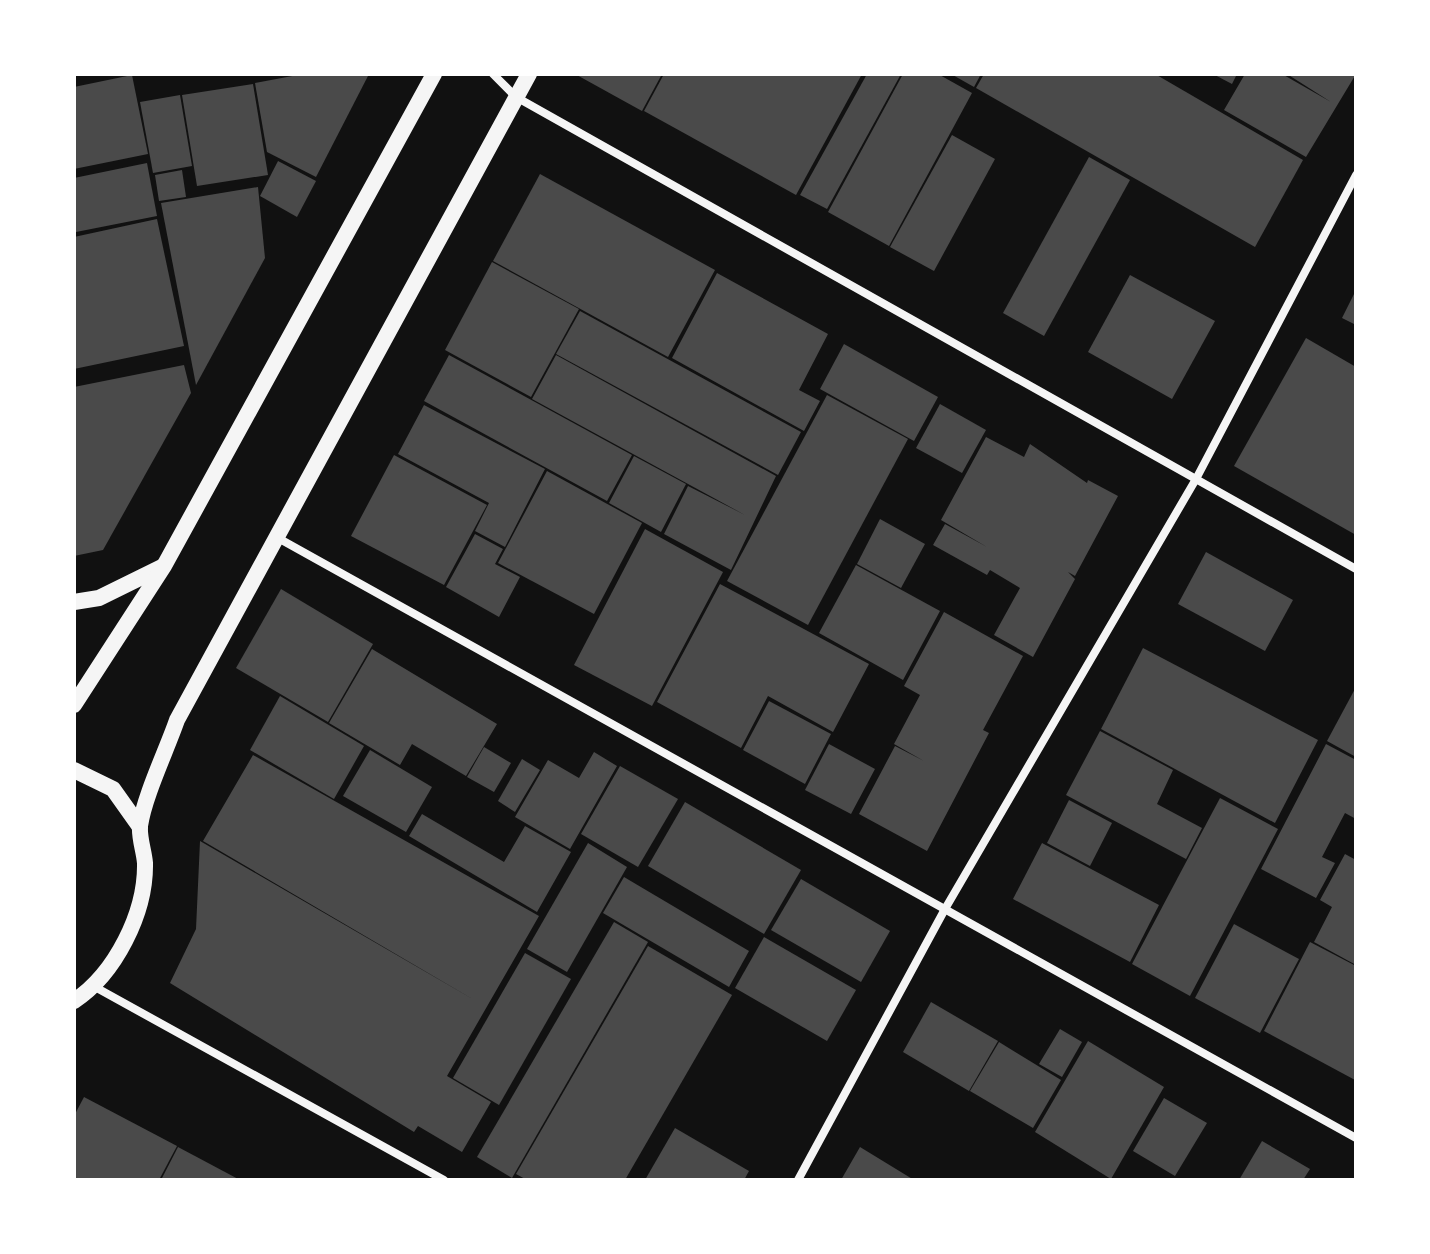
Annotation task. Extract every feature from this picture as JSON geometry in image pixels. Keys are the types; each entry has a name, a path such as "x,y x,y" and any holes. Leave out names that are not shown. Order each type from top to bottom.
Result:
{"main road":[{"path":"74,705 164,566 434,74"},
{"path":"74,1001 95,987 123,946 139,904 145,864 140,827 177,720 529,74"},
{"path":"74,602 99,598 164,566"},
{"path":"74,770 113,789 140,827"}],"street":[{"path":"493,74 516,97 1356,569"},
{"path":"798,1180 945,909 1196,479 1356,175"},
{"path":"278,538 1356,1138"},
{"path":"95,987 444,1180"}],"building":[{"path":"303,74 369,74 316,177 267,152 255,83"},
{"path":"575,74 662,74 642,111"},
{"path":"664,74 862,74 796,195 644,111"},
{"path":"867,74 901,74 827,209 800,195"},
{"path":"903,74 938,74 972,93 889,246 828,212"},
{"path":"951,74 981,74 974,87"},
{"path":"984,74 1155,74 1303,160 1255,247 976,88"},
{"path":"1213,74 1237,74 1232,84"},
{"path":"1245,74 1282,74 1331,102 1287,74 1356,74 1306,157 1224,110"},
{"path":"132,75 148,154 74,169 74,87"},
{"path":"253,84 268,175 197,186 182,95"},
{"path":"180,95 192,166 153,173 140,102"},
{"path":"952,135 995,159 934,271 890,247"},
{"path":"1089,157 1130,180 1044,336 1003,313"},
{"path":"278,161 316,181 297,217 260,196"},
{"path":"147,163 157,216 76,232 74,178"},
{"path":"182,170 186,197 159,201 155,175"},
{"path":"540,174 715,270 668,357 493,261"},
{"path":"258,187 265,258 196,385 161,203"},
{"path":"157,219 184,346 74,369 74,237"},
{"path":"492,262 579,309 531,397 445,350"},
{"path":"717,273 828,334 799,390 820,401 804,431 672,358"},
{"path":"1130,275 1215,321 1172,399 1088,352"},
{"path":"1356,290 1356,325 1342,318"},
{"path":"580,311 801,432 778,475 556,354"},
{"path":"1306,338 1356,367 1356,535 1234,466"},
{"path":"844,344 938,397 914,441 820,389"},
{"path":"449,355 632,455 607,501 424,401"},
{"path":"556,355 776,476 731,570 664,534 688,486 745,515 532,399"},
{"path":"184,365 191,393 103,550 74,556 74,387"},
{"path":"827,395 908,439 808,625 727,581"},
{"path":"940,404 986,430 962,473 916,448"},
{"path":"424,405 545,469 505,547 475,531 489,503 398,454"},
{"path":"986,437 1024,457 1030,444 1087,483 1088,480 1118,496 1075,576 1068,572 1075,579 1033,657 994,635 1020,588 990,570 987,575 933,545 945,524 987,547 941,520"},
{"path":"394,455 487,505 444,585 351,536"},
{"path":"634,456 686,484 661,532 609,503"},
{"path":"547,471 642,523 594,614 498,563"},
{"path":"880,519 925,544 901,588 857,564"},
{"path":"645,529 723,572 652,706 574,665"},
{"path":"475,534 503,549 495,564 520,577 499,617 446,587"},
{"path":"1206,552 1293,600 1265,651 1178,604"},
{"path":"856,565 940,611 903,680 819,633"},
{"path":"720,584 869,664 833,732 768,696 741,748 657,702"},
{"path":"281,589 373,644 328,722 236,668"},
{"path":"944,612 1023,656 983,730 989,733 927,851 859,814 895,746 924,761 894,744 920,695 904,686"},
{"path":"1143,648 1318,740 1275,823 1101,729"},
{"path":"372,649 497,724 466,776 412,744 400,765 329,723"},
{"path":"1356,687 1356,757 1327,741"},
{"path":"280,696 364,746 334,799 250,750"},
{"path":"769,701 831,734 805,784 743,750"},
{"path":"1100,731 1173,770 1157,804 1202,828 1186,859 1066,795"},
{"path":"829,744 875,769 851,814 805,790"},
{"path":"1326,744 1356,760 1356,819 1345,813 1322,857 1335,863 1316,898 1261,869"},
{"path":"484,747 511,763 494,792 467,777"},
{"path":"370,750 432,787 406,832 343,796"},
{"path":"594,752 617,766 570,849 515,817 548,760 579,778"},
{"path":"253,755 539,916 447,1076 491,1102 462,1152 418,1126 414,1132 170,983 196,929 200,841 476,1001 203,841"},
{"path":"522,759 540,770 515,812 498,801"},
{"path":"620,766 678,799 638,867 581,834"},
{"path":"1220,798 1278,829 1190,996 1132,964"},
{"path":"1069,800 1112,823 1090,866 1047,843"},
{"path":"685,802 801,870 764,934 648,866"},
{"path":"422,814 504,862 525,826 571,852 537,912 409,836"},
{"path":"588,843 627,867 567,972 527,949"},
{"path":"1042,843 1159,905 1130,962 1013,899"},
{"path":"1345,854 1356,860 1356,965 1314,942 1332,907 1320,900"},
{"path":"624,877 749,951 729,987 603,913"},
{"path":"801,879 890,931 861,982 771,930"},
{"path":"614,922 648,942 512,1178 477,1157"},
{"path":"1234,924 1299,959 1260,1033 1195,998"},
{"path":"764,937 856,990 827,1041 735,988"},
{"path":"1310,942 1356,966 1355,1080 1264,1031"},
{"path":"648,946 732,995 625,1180 527,1180 516,1174"},
{"path":"525,953 571,979 499,1105 453,1078"},
{"path":"931,1002 998,1041 969,1091 903,1052"},
{"path":"1060,1029 1082,1042 1062,1077 1039,1064"},
{"path":"1088,1041 1164,1087 1111,1179 1035,1132"},
{"path":"999,1042 1061,1080 1033,1128 970,1091"},
{"path":"84,1097 177,1146 159,1180 74,1180 74,1116"},
{"path":"1164,1098 1207,1123 1175,1176 1133,1151"},
{"path":"675,1128 749,1171 744,1180 645,1180"},
{"path":"1262,1141 1310,1169 1303,1180 1239,1180"},
{"path":"178,1147 240,1180 161,1180"},
{"path":"860,1147 914,1180 841,1180"}]}
